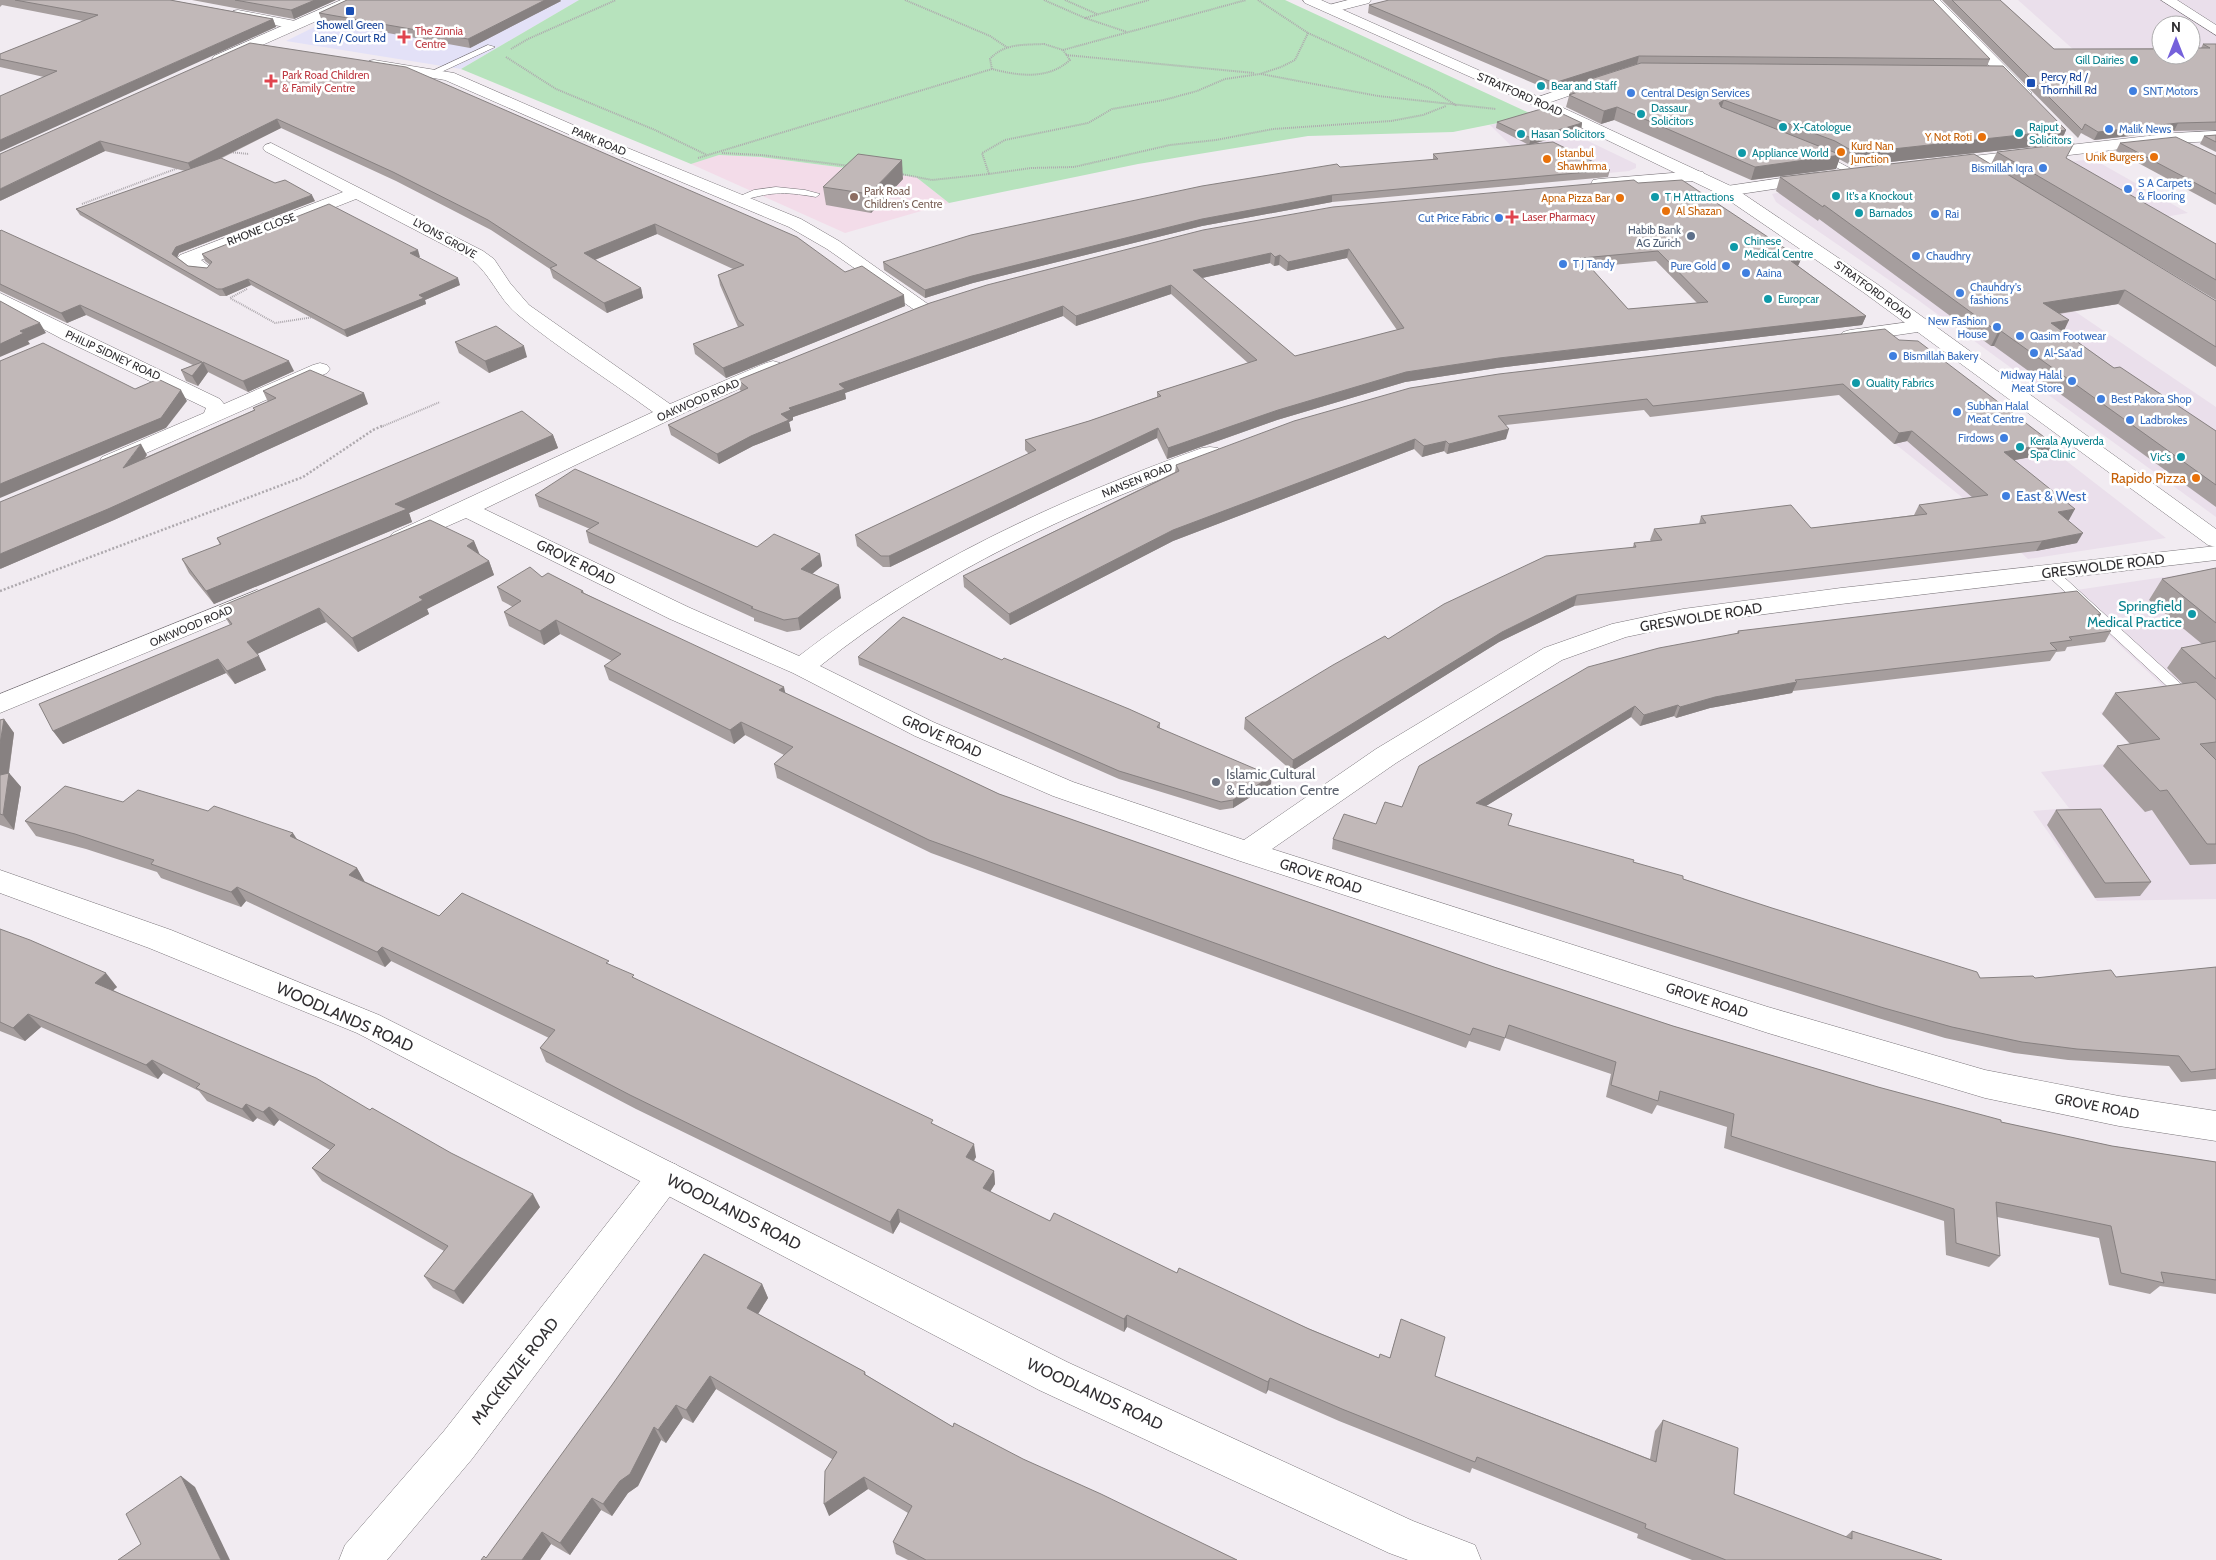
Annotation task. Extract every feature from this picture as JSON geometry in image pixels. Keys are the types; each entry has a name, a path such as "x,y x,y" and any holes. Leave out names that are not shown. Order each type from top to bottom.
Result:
{"main road":[{"path":"206,65 352,0"},
{"name":"STRATFORD ROAD","path":"1310,0 1537,102 1727,191 1818,250 2216,540"},
{"path":"1330,9 1364,0"},
{"path":"1932,0 2032,101"},
{"path":"2168,0 2216,31"},
{"path":"224,12 295,25"},
{"path":"248,46 276,50"},
{"name":"PARK ROAD","path":"360,62 434,72 472,86 815,233 933,304 896,318"},
{"path":"1985,73 2005,73"},
{"path":"1537,102 1621,74"},
{"path":"2065,136 2078,150"},
{"path":"1935,166 2174,138 2216,136"},
{"path":"2174,138 2199,152"},
{"name":"LYONS GROVE","path":"250,154 279,145 356,193 477,255 488,263 502,286 522,309 669,413"},
{"path":"1972,161 1998,177"},
{"path":"1727,191 1872,172"},
{"path":"1577,186 1697,176"},
{"name":"RHONE CLOSE","path":"204,269 186,259 356,193"},
{"name":"PHILIP SIDNEY ROAD","path":"0,299 60,339 212,402 217,408 213,416"},
{"path":"1826,339 1924,326"},
{"name":"OAKWOOD ROAD","path":"377,548 468,510 669,413 794,358"},
{"path":"95,468 320,369"},
{"name":"NANSEN ROAD","path":"802,667 850,629 1010,535 1140,478 1231,445"},
{"name":"GROVE ROAD","path":"468,510 679,613 802,667 924,729 1055,785 1247,852 1768,1020 1985,1084 2119,1111 2216,1126"},
{"name":"GRESWOLDE ROAD","path":"1247,852 1386,756 1553,654 1613,633 1683,617 1841,596 2216,553"},
{"name":"OAKWOOD ROAD","path":"0,704 278,589"},
{"name":"WOODLANDS ROAD","path":"0,881 160,939 368,1024 1053,1376 1404,1538 1460,1560"},
{"name":"MACKENZIE ROAD","path":"360,1560 458,1444 665,1176"}],"lane":[{"path":"434,72 491,47"},
{"path":"1809,151 1855,173"},
{"path":"737,199 755,191 770,189 816,194"},
{"path":"2051,572 2194,704"}],"path":[{"path":"511,49 528,39 616,0"},
{"path":"906,0 990,36 1008,48"},
{"path":"1044,0 1085,18 1128,32"},
{"path":"1065,0 1097,15"},
{"path":"1085,18 1149,0"},
{"path":"1230,0 1240,2"},
{"path":"1062,50 1246,0"},
{"path":"1258,0 1308,33 1431,88 1457,106"},
{"path":"989,174 982,153 1005,140 1088,124 1112,109 1180,96 1225,79 1260,74 1295,60 1308,33"},
{"path":"664,168 992,68 1009,74 1042,74 1063,68 1070,60 1062,50 1044,44 1021,45 998,50 990,59 992,68"},
{"path":"503,54 521,70 572,96 651,128 707,155"},
{"path":"1066,55 1260,74 1305,85 1446,106 1496,109"},
{"path":"892,172 932,180 1031,168 1074,167 1170,145 1216,140 1273,129 1390,121 1423,115 1446,106"},
{"path":"221,152 250,154"},
{"path":"718,153 761,155 854,167"},
{"path":"82,204 184,166"},
{"path":"247,289 230,298 275,323 304,320 322,314"},
{"path":"0,591 303,477 373,430 440,402"}],"shaded area":[{"name":"The Zinnia Centre","path":"369,0 579,0 461,69 286,41"},
{"path":"2018,0 2216,0 2216,130 2085,136 2077,127 2103,76"},
{"path":"1540,118 1636,164 1636,168 1629,171 1545,179 1490,125 1513,120"},
{"name":"Park Road Children's Centre","path":"719,155 761,157 916,177 949,203 845,233 691,164"},
{"path":"2093,159 2188,213 2164,217 2016,168"},
{"path":"1785,191 1937,218 2216,407 2216,517 1918,300 1776,202 1772,194"},
{"path":"1793,355 2007,415 2166,538 2028,559 1963,498 1889,439"},
{"path":"2211,570 2216,574 2216,899 2097,901 2033,811 2069,808 2041,772 2144,759 2100,712 2179,701 2063,592"}],"green space":[{"path":"579,0 1285,0 1540,118 1513,120 1453,132 1308,136 1138,164 949,203 916,177 761,157 719,155 691,164 461,69"}],"building":[{"path":"15,0 170,0 273,19 0,140 0,96 57,71 0,59 0,54 98,15"},
{"path":"235,0 315,0 291,10"},
{"path":"347,0 545,0 468,39 319,13"},
{"path":"1389,0 1933,0 1990,59 1639,56 1554,83 1369,5"},
{"path":"1952,0 2000,0 2054,49 2151,49 2151,65 2201,65 2201,48 2210,48 2203,44 2216,44 2216,122 2178,123 2098,132 2085,124 2082,130"},
{"path":"250,43 406,67 797,237 845,272 862,266 904,295 723,368 693,344 744,325 738,320 718,275 744,265 655,224 584,253 641,288 604,303 550,268 557,265 488,220 393,172 277,119 188,163 100,141 0,189 0,154"},
{"path":"1641,63 2003,66 2066,130 1856,153 1835,141 1724,100 1719,103 1721,107 1841,155 1755,167 1617,107 1604,111 1569,95 1581,91 1572,85"},
{"path":"1548,107 1582,123 1531,138 1497,122"},
{"path":"2216,135 2216,142 2204,136"},
{"path":"2176,137 2216,156 2216,194 2120,143"},
{"path":"1553,142 1610,170 1332,195 1202,219 972,276 925,290 883,262 971,235 1202,186 1337,164 1340,167 1438,159 1433,154"},
{"path":"2074,143 2066,158 2216,244 2216,280 1997,152"},
{"path":"858,154 902,160 869,194 823,187"},
{"path":"1974,154 2216,301 2216,347 2125,290 2043,303 2069,320 2051,323 2114,368 2120,367 2216,431 2216,485 2001,331 1998,332 1824,205 1823,207 1780,177"},
{"path":"221,158 275,183 285,180 312,195 176,247 172,254 188,266 207,268 212,262 202,254 329,204 418,250 410,253 458,278 419,295 424,298 344,330 248,279 222,289 217,289 76,209"},
{"path":"1634,180 1638,183 1682,180 1801,259 1791,261 1866,316 1499,358 1406,372 1278,410 1168,448 1158,428 889,556 881,556 855,535 1036,450 1025,440 1089,421 1161,396 1157,392 1257,360 1171,285 1076,316 1063,306 839,384 845,389 789,408 791,410 781,414 789,420 751,436 717,454 668,425 748,388 738,380 930,303 987,285 1203,230 1333,207","holes":["1349,249 1404,328 1295,356 1193,270 1271,253 1275,257 1280,255 1288,262","1658,251 1708,302 1628,309 1582,258"]},
{"path":"1,230 289,361 243,381 203,362 192,376 181,370 202,362 80,305 61,313 0,284"},
{"path":"0,301 40,323 20,331 24,333 0,344"},
{"path":"496,326 524,346 485,361 455,342"},
{"path":"1885,329 1899,340 1918,341 2052,443 2004,452 2075,509 2058,512 2083,533 2042,541 1577,595 1502,632 1293,760 1245,718 1385,636 1388,639 1444,604 1546,556 1636,547 1634,543 1662,540 1654,529 1706,523 1701,516 1791,505 1811,528 1927,514 1919,505 1988,495 1912,431 1899,433 1843,384 1653,406 1647,399 1498,416 1509,429 1449,444 1446,441 1424,446 1415,439 1173,530 1009,614 963,576 1179,471 1176,465 1294,421 1410,388 1499,374"},
{"path":"43,343 135,389 158,379 181,390 161,418 0,484 0,361"},
{"path":"310,370 364,393 108,509 0,554 0,502 141,444 123,468 255,410 253,408 276,398 263,391"},
{"path":"522,411 553,435 395,504 407,509 206,591 182,559 221,544 217,538"},
{"path":"575,469 757,547 774,534 820,554 801,569 839,585 798,618 784,620 751,608 753,607 586,531 599,523 535,495"},
{"path":"430,520 474,541 467,546 489,561 419,597 423,600 352,638 319,608 247,642 259,656 227,671 218,659 53,731 39,704 232,624 219,607"},
{"path":"530,567 542,577 548,573 583,591 581,592 784,687 779,690 999,794 1494,967 1673,1026 1878,1087 2001,1120 2001,1122 2112,1146 2216,1162 2216,1280 2161,1272 2164,1283 2121,1273 2111,1226 1996,1202 2000,1256 1956,1243 1954,1209 1731,1136 1734,1114 1660,1091 1658,1101 1611,1085 1616,1062 1509,1025 1505,1038 1473,1028 1470,1035 929,840 774,764 793,747 741,722 730,730 604,666 621,654 556,620 540,631 504,612 521,601 497,587"},
{"path":"2216,568 2216,623 2162,579"},
{"path":"2077,591 2101,614 2094,615 2111,631 2069,637 2072,640 2050,643 2057,650 1795,680 1797,682 1715,697 1644,715 1635,706 1476,803 1512,814 1508,825 1634,860 1633,862 1683,876 1683,879 1977,972 1980,978 2033,976 2035,978 2111,970 2116,977 2216,967 2216,1069 2191,1072 2179,1056 2077,1049 2022,1042 1952,1027 1884,1008 1333,839 1344,814 1376,824 1385,802 1402,807 1419,766 1588,667 1659,648 1739,633 1738,631"},
{"path":"903,617 1002,660 1004,658 1129,709 1160,723 1157,727 1272,776 1233,800 1221,802 1119,771 858,657"},
{"path":"2216,641 2216,679 2181,648"},
{"path":"2196,682 2216,700 2216,742 2200,744 2216,760 2216,844 2207,844 2167,790 2160,791 2117,746 2160,739 2115,693"},
{"path":"4,719 0,744 0,720"},
{"path":"9,773 3,815 0,814 0,775"},
{"path":"65,786 123,802 138,790 208,811 214,806 293,833 290,836 357,868 349,875 439,916 462,893 609,961 606,963 634,975 632,977 933,1120 931,1123 974,1144 966,1157 994,1171 983,1188 1050,1221 1054,1213 1177,1273 1179,1268 1309,1329 1379,1358 1380,1354 1390,1358 1401,1319 1445,1337 1435,1376 1656,1462 1663,1420 1738,1448 1734,1494 1852,1539 1852,1531 1942,1560 1726,1560 1645,1528 1646,1524 1477,1457 1475,1462 1270,1378 1268,1382 1127,1315 1124,1319 898,1209 890,1222 630,1095 540,1048 555,1030 382,947 377,952 237,887 231,892 151,864 154,860 75,834 25,821"},
{"path":"2101,809 2151,882 2105,883 2056,810"},
{"path":"0,929 106,973 95,983 316,1078 370,1110 372,1108 451,1153 533,1194 454,1291 424,1276 448,1246 312,1168 335,1145 269,1107 263,1112 246,1104 242,1109 196,1088 200,1084 152,1060 146,1065 28,1014 13,1028 0,1022"},
{"path":"704,1254 762,1284 747,1308 865,1372 864,1374 953,1427 954,1423 1023,1459 1101,1494 1237,1560 926,1560 893,1542 912,1506 864,1477 824,1504 825,1471 837,1452 710,1376 686,1410 676,1405 658,1430 654,1427 630,1474 620,1481 603,1504 592,1498 560,1543 542,1532 522,1560 481,1560 484,1556 486,1558 612,1385"},
{"path":"181,1476 221,1560 118,1560 141,1544 126,1514"}],"place":[{"name":"Showell Green Lane / Court Rd","path":"350,11"},
{"name":"The Zinnia Centre","path":"404,37"},
{"name":"Gill Dairies","path":"2134,60"},
{"name":"Park Road Children & Family Centre","path":"271,81"},
{"name":"Percy Rd / Thornhill Rd","path":"2031,83"},
{"name":"Bear and Staff","path":"1541,86"},
{"name":"SNT Motors","path":"2133,91"},
{"name":"Central Design Services","path":"1631,93"},
{"name":"Dassaur Solicitors","path":"1641,114"},
{"name":"X-Catologue","path":"1783,127"},
{"name":"Malik News","path":"2109,129"},
{"name":"Rajput Solicitors","path":"2019,133"},
{"name":"Hasan Solicitors","path":"1521,134"},
{"name":"Y Not Roti","path":"1982,137"},
{"name":"Kurd Nan Junction","path":"1841,152"},
{"name":"Appliance World","path":"1742,153"},
{"name":"Unik Burgers","path":"2154,157"},
{"name":"Istanbul Shawhrma","path":"1547,159"},
{"name":"Bismillah Iqra","path":"2043,168"},
{"name":"S A Carpets & Flooring","path":"2128,189"},
{"name":"It's a Knockout","path":"1836,196"},
{"name":"Park Road Children's Centre","path":"854,197"},
{"name":"T H Attractions","path":"1655,197"},
{"name":"Apna Pizza Bar","path":"1620,198"},
{"name":"Al Shazan","path":"1666,211"},
{"name":"Barnados","path":"1859,213"},
{"name":"Rai","path":"1935,214"},
{"name":"Laser Pharmacy","path":"1512,217"},
{"name":"Cut Price Fabric","path":"1499,218"},
{"name":"Habib Bank AG Zurich","path":"1691,236"},
{"name":"Chinese Medical Centre","path":"1734,247"},
{"name":"Chaudhry","path":"1916,256"},
{"name":"T J Tandy","path":"1563,264"},
{"name":"Pure Gold","path":"1726,266"},
{"name":"Aaina","path":"1746,273"},
{"name":"Chauhdry's fashions","path":"1960,293"},
{"name":"Europcar","path":"1768,299"},
{"name":"New Fashion House","path":"1997,327"},
{"name":"Qasim Footwear","path":"2020,336"},
{"name":"Al-Sa'ad","path":"2034,353"},
{"name":"Bismillah Bakery","path":"1893,356"},
{"name":"Midway Halal Meat Store","path":"2072,381"},
{"name":"Quality Fabrics","path":"1856,383"},
{"name":"Best Pakora Shop","path":"2101,399"},
{"name":"Subhan Halal Meat Centre","path":"1957,412"},
{"name":"Ladbrokes","path":"2130,420"},
{"name":"Firdows","path":"2004,438"},
{"name":"Kerala Ayuverda Spa Clinic","path":"2020,447"},
{"name":"Vic's","path":"2181,457"},
{"name":"Rapido Pizza","path":"2196,478"},
{"name":"East & West","path":"2006,496"},
{"name":"Springfield Medical Practice","path":"2192,614"},
{"name":"Islamic Cultural & Education Centre","path":"1216,782"}]}
